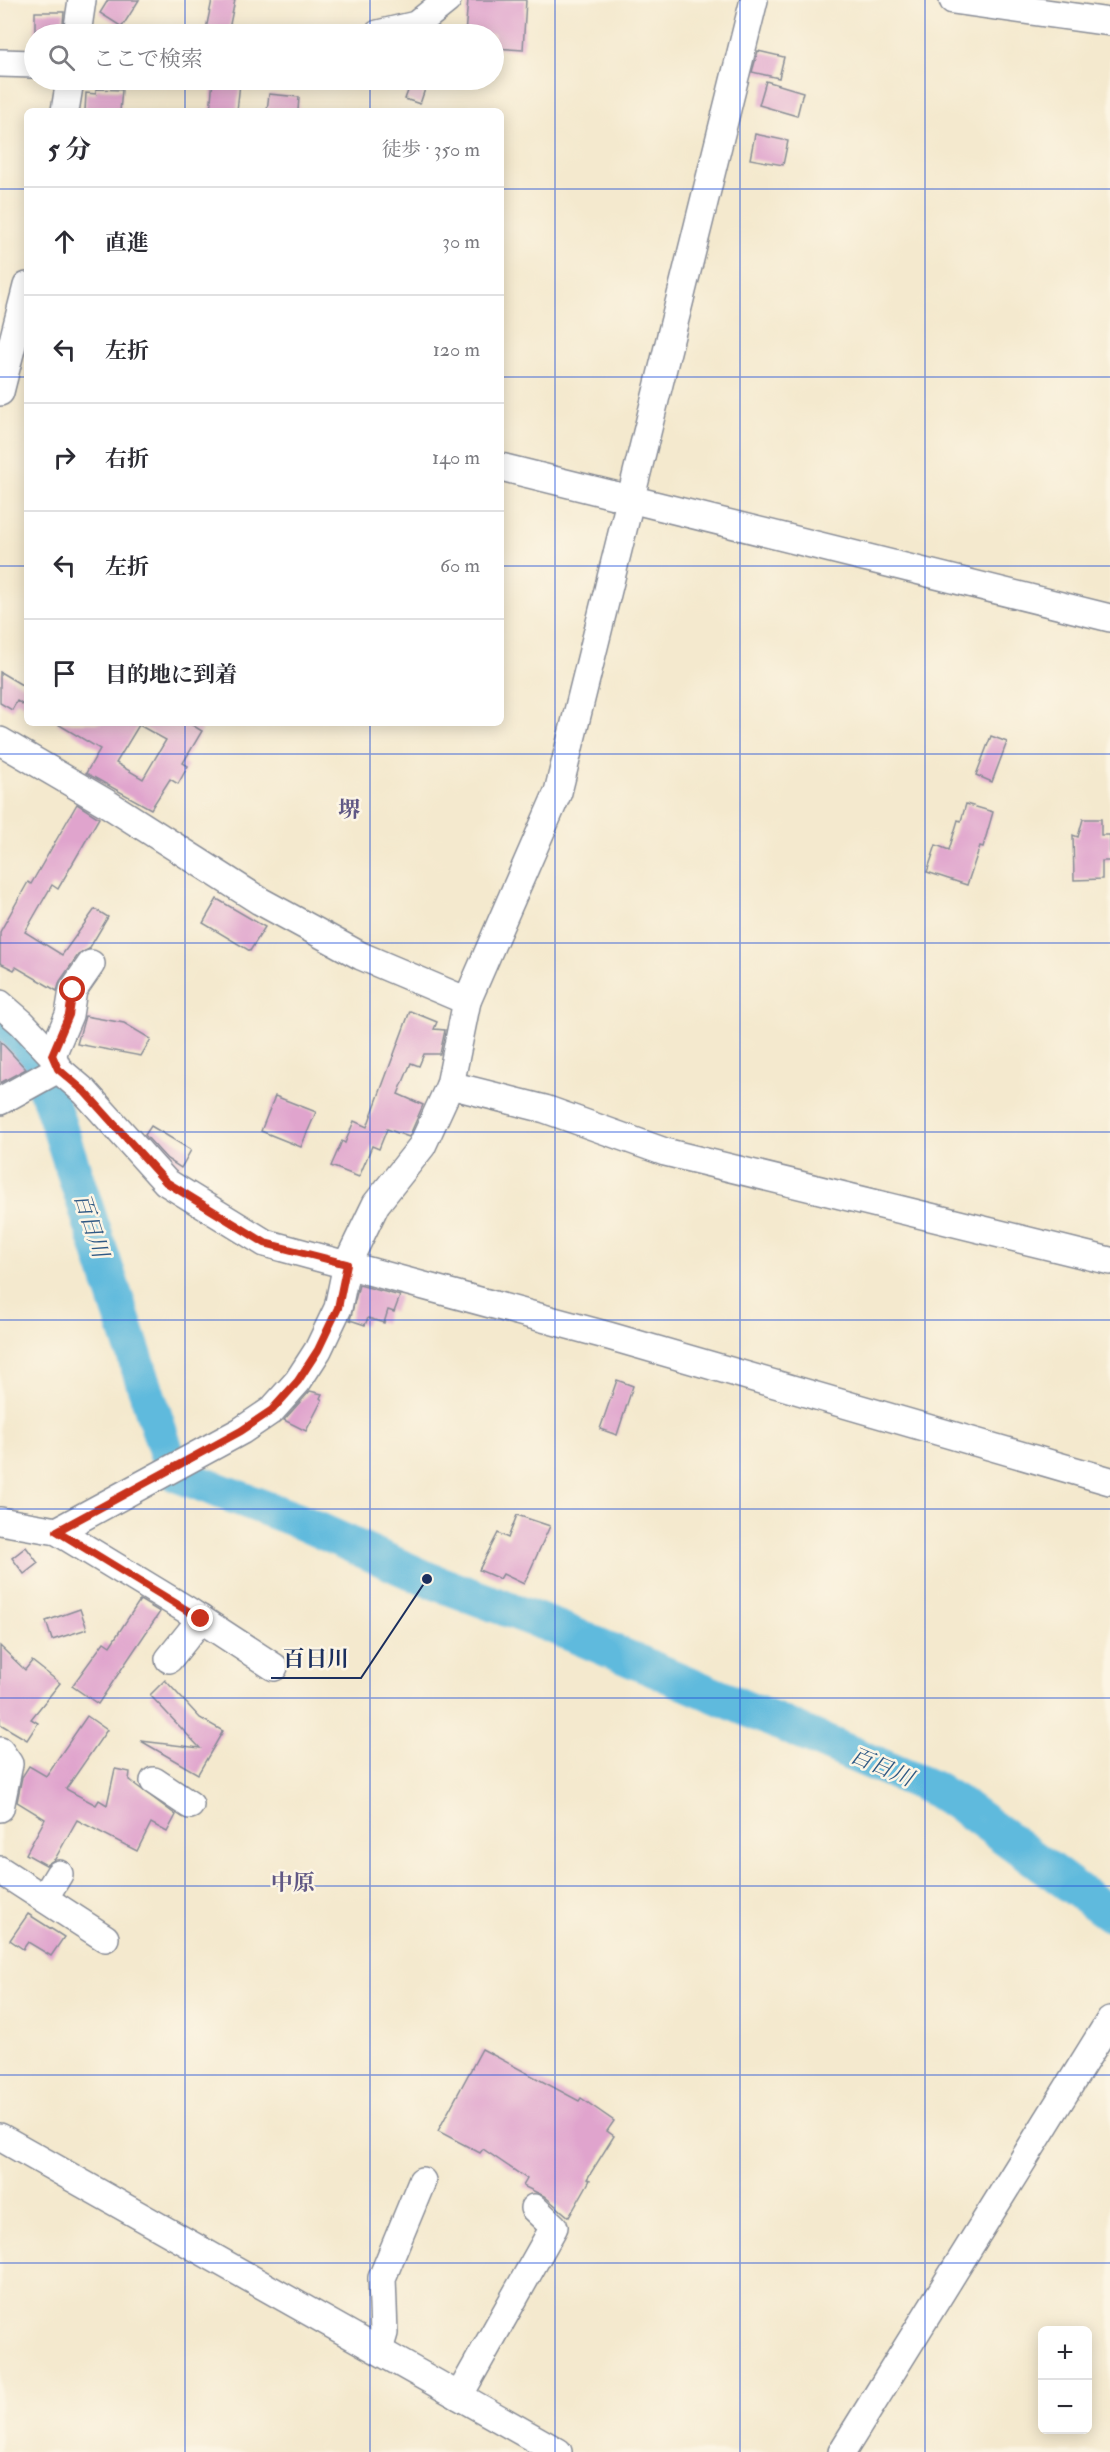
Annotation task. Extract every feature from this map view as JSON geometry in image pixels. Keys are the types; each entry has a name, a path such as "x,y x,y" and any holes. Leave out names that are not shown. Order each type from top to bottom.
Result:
{"street":[{"path":"78,24 82,0"},
{"path":"417,24 447,0"},
{"path":"57,1531 241,1431 272,1410 298,1381 318,1350 338,1308 347,1264 376,1204 422,1146 450,1085 467,1001 558,792 754,0"},
{"path":"953,0 1110,22"},
{"path":"0,63 24,64"},
{"path":"65,108 68,90"},
{"path":"0,392 24,299"},
{"path":"504,468 1110,618"},
{"path":"0,741 108,804 260,901 361,956 467,1001"},
{"path":"0,1101 47,1071 69,1015 73,990 91,964"},
{"path":"0,1004 22,1023 47,1071 85,1092 166,1182 193,1188 265,1243 609,1336 1110,1481"},
{"path":"450,1085 544,1109 665,1152 1110,1261"},
{"path":"0,1521 57,1531 201,1619 274,1667"},
{"path":"169,1659 201,1619"},
{"path":"0,1751 9,1764 0,1808"},
{"path":"154,1781 190,1805"},
{"path":"0,1870 105,1938"},
{"path":"45,1897 59,1874"},
{"path":"842,2452 1110,2020"},
{"path":"0,2137 558,2452"},
{"path":"379,2350 384,2333 382,2278 422,2181"},
{"path":"459,2396 554,2227 534,2208"}],"building":[{"path":"108,0 139,0 124,24 117,24 100,13"},
{"path":"212,0 235,0 230,24 207,24"},
{"path":"468,0 526,0 523,50 504,49 504,24 466,24"},
{"path":"35,12 64,12 63,24 35,24"},
{"path":"758,51 784,57 779,78 752,72"},
{"path":"766,81 803,92 797,116 759,105"},
{"path":"96,90 122,90 120,108 85,108 86,93 96,94"},
{"path":"212,90 239,90 237,108 210,108"},
{"path":"408,90 425,90 420,104 405,99"},
{"path":"269,94 299,97 298,108 267,108"},
{"path":"755,134 788,141 783,165 750,159"},
{"path":"0,672 24,686 24,705 17,701 12,710 0,703"},
{"path":"61,726 138,726 116,763 143,779 166,740 141,726 194,726 202,731 183,763 188,766 178,784 170,779 151,809 86,773 100,749"},
{"path":"991,736 1007,742 992,782 976,775"},
{"path":"77,804 99,818 58,889 52,885 25,932 62,955 95,909 108,917 89,949 78,955 60,981 57,991 16,967 14,970 0,963 0,932 28,882 31,884"},
{"path":"966,804 993,812 983,847 980,846 967,885 927,872 936,845 949,850 958,820 961,821"},
{"path":"1083,819 1101,819 1101,835 1110,835 1110,861 1102,861 1102,879 1074,880 1073,835 1078,837"},
{"path":"217,899 265,927 250,951 203,923"},
{"path":"410,1011 437,1022 434,1029 445,1030 440,1054 424,1054 419,1066 411,1063 398,1094 423,1105 409,1137 387,1129 379,1149 372,1146 359,1177 331,1166 342,1141 345,1143 354,1121 367,1127"},
{"path":"85,1016 124,1023 151,1039 141,1056 77,1044"},
{"path":"0,1041 26,1069 0,1083"},
{"path":"275,1096 316,1112 301,1147 261,1131"},
{"path":"151,1126 191,1150 181,1168 167,1159 145,1135"},
{"path":"359,1285 400,1296 394,1312 388,1310 384,1323 368,1318 365,1325 350,1320"},
{"path":"617,1380 633,1386 617,1435 600,1429"},
{"path":"310,1391 322,1394 320,1398 322,1400 306,1431 284,1420"},
{"path":"517,1515 550,1526 524,1584 503,1574 500,1579 479,1570 498,1533 508,1538"},
{"path":"26,1547 38,1563 24,1574 12,1558"},
{"path":"140,1600 160,1612 98,1704 72,1686 104,1642 110,1646"},
{"path":"80,1609 87,1629 52,1640 46,1621"},
{"path":"0,1646 25,1670 32,1661 60,1683 31,1719 38,1723 27,1740 0,1724"},
{"path":"165,1680 200,1718 223,1731 198,1774 141,1741 200,1748 150,1695"},
{"path":"87,1716 107,1730 66,1789 96,1805 99,1800 107,1805 115,1769 130,1772 129,1780 176,1815 167,1832 151,1823 137,1851 77,1820 55,1859 46,1865 26,1854 45,1819 17,1802 22,1777 29,1766 46,1776"},
{"path":"28,1914 64,1937 51,1956 28,1942 23,1949 10,1940"},
{"path":"482,2049 579,2101 581,2098 614,2121 607,2131 614,2136 587,2179 590,2180 569,2217 544,2196 523,2186 527,2179 483,2149 480,2153 438,2131"}],"waterway":[{"name":"百日川","path":"0,1029 28,1060 49,1096 166,1451 178,1475 294,1519 427,1579 560,1629 932,1788 965,1808 1110,1914"}],"place":[{"name":"百日川","path":"427,1579"}],"district":[{"name":"堺","path":"349,809"},
{"name":"中原","path":"293,1882"}],"route":[{"path":"73,990 69,1015 52,1055 58,1069 85,1092 166,1182 265,1243 347,1264 338,1308 318,1350 298,1381 272,1410 241,1431 57,1531 201,1619"}]}
